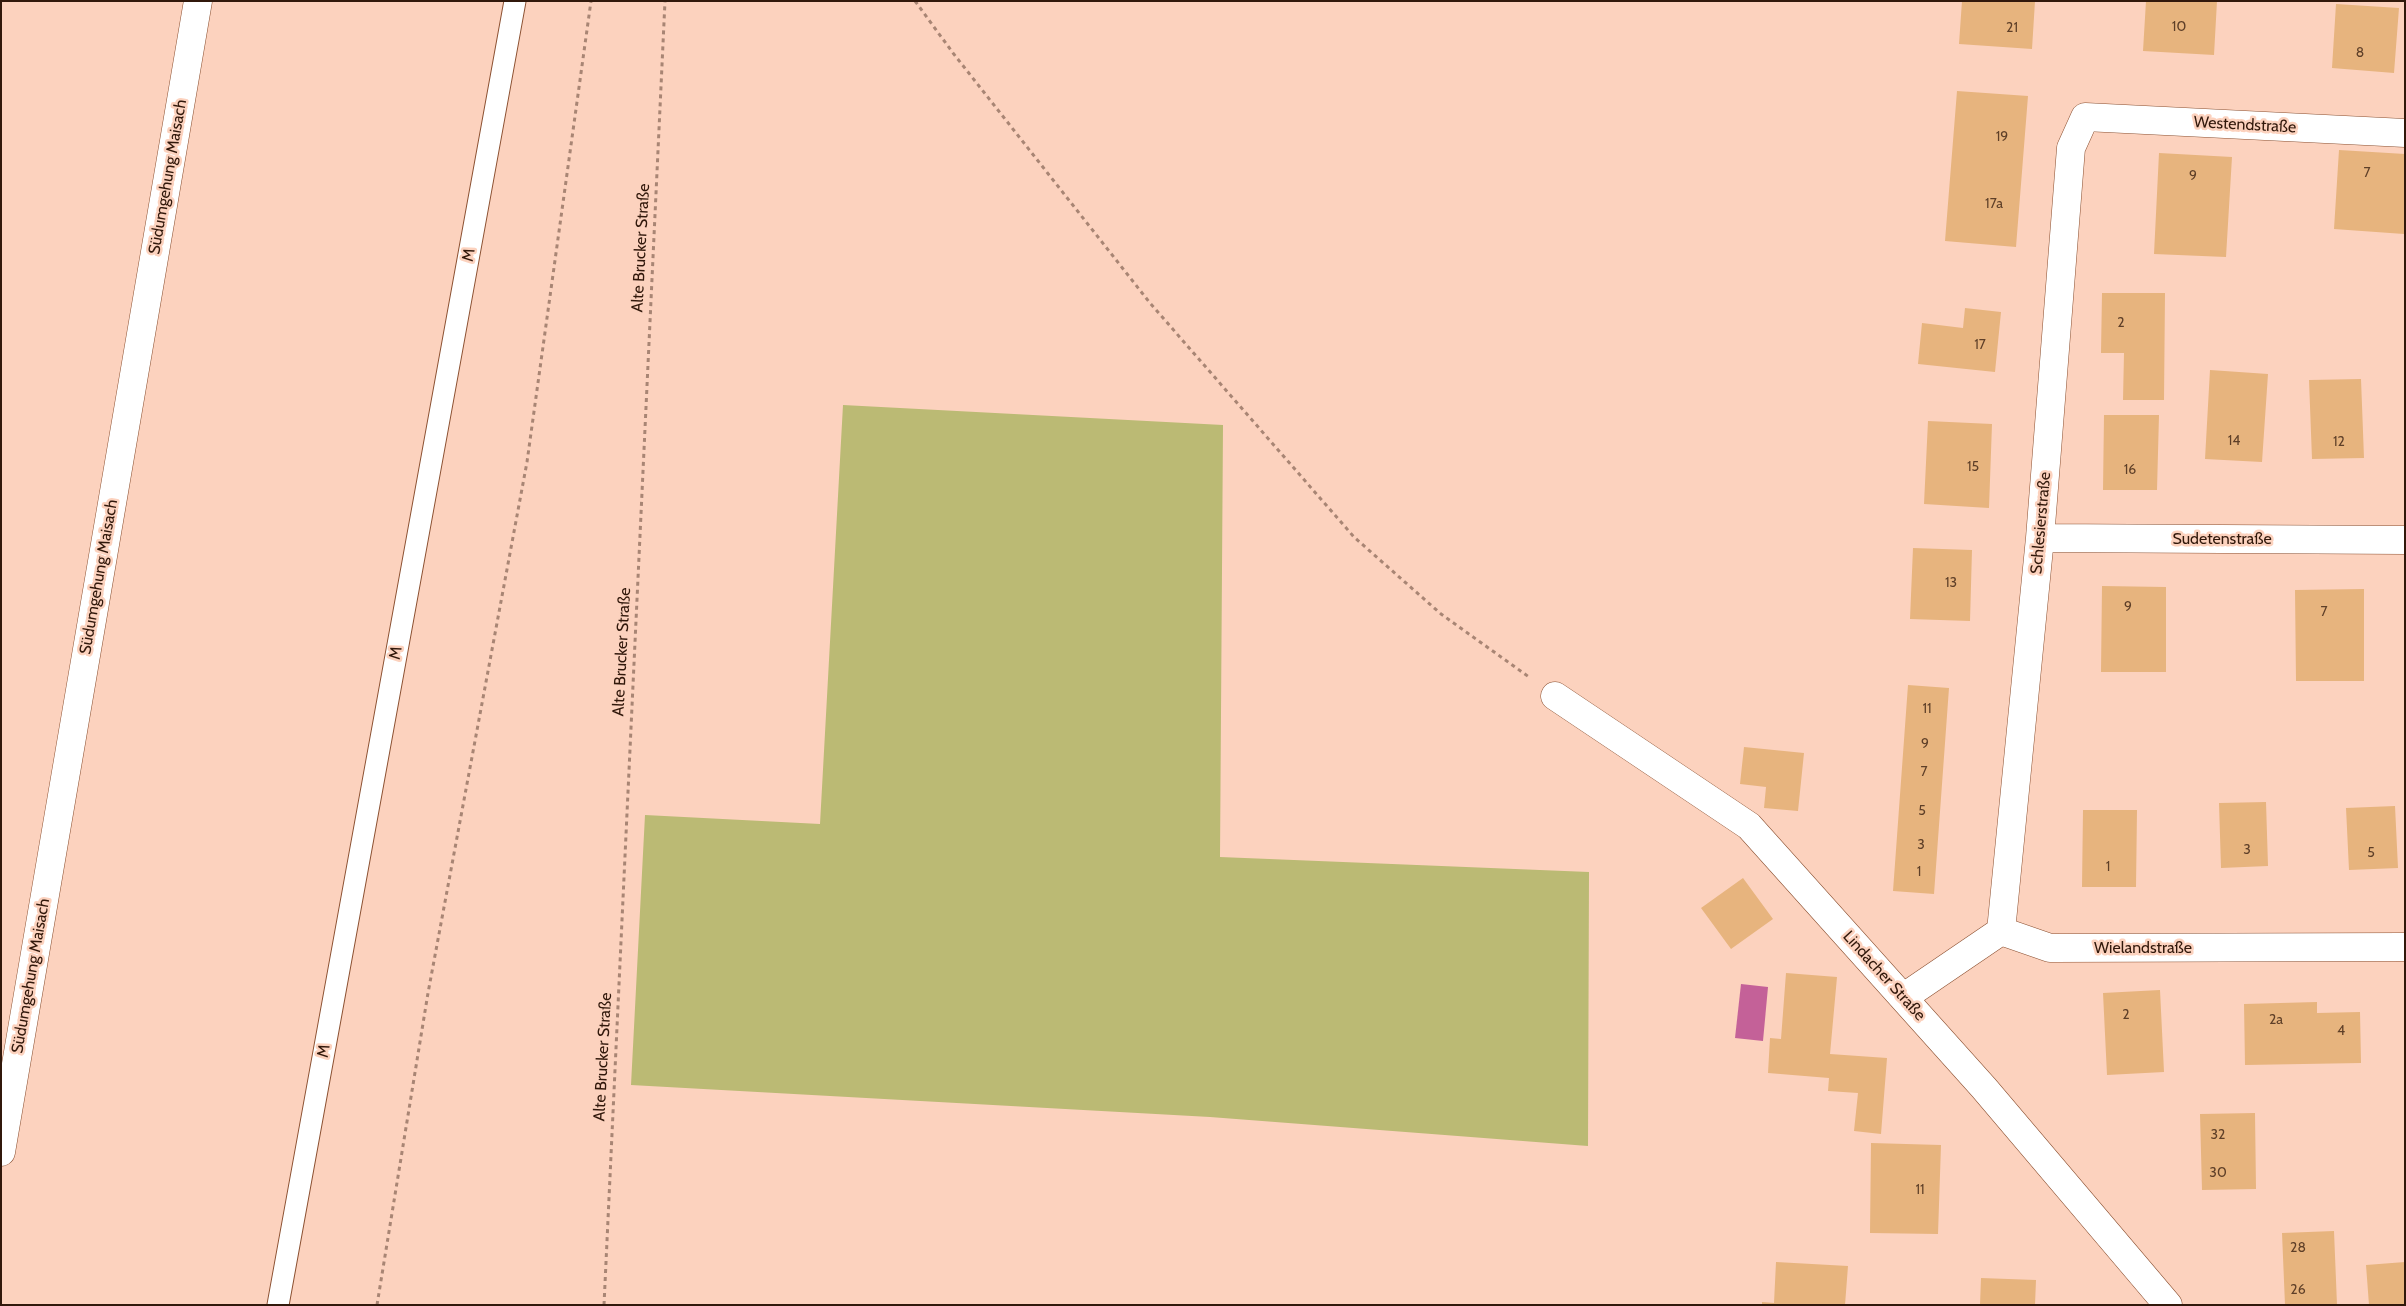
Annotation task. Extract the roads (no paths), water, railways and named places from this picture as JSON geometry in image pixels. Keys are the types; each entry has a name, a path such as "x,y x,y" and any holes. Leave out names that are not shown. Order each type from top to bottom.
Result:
{"street":[{"name":"Südumgehung Maisach","path":"1,1152 198,1"},
{"name":"Westendstraße","path":"2085,117 2405,133"},
{"name":"Schlesierstraße","path":"2001,931 2040,538 2071,148 2085,117"},
{"name":"Sudetenstraße","path":"2040,538 2405,540"},
{"name":"Lindacher Straße","path":"1555,696 1750,826 1904,997 2168,1305"},
{"name":"Wielandstraße","path":"2001,931 2050,948 2405,948"},
{"path":"1904,997 2001,931"}],"lane":[{"name":"M","path":"278,1305 515,1"}]}
